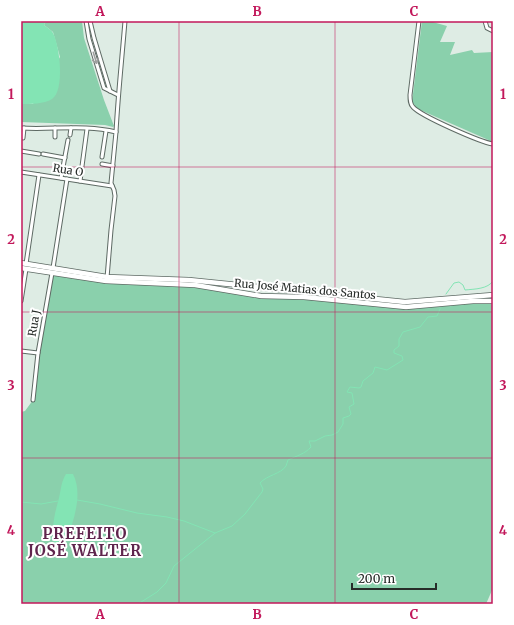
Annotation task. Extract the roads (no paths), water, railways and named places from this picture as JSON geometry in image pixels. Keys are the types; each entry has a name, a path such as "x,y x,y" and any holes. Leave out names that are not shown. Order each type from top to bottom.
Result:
{"main road":[{"name":"Rua José Matias dos Santos","path":"24,266 107,279 195,285 248,295 304,297 406,307 493,301"},
{"name":"Rua José Matias dos Santos","path":"107,279 189,280 405,302 493,295"},
{"path":"248,295 252,292 249,286"},
{"path":"261,296 260,292 262,288"}],"street":[{"path":"86,21 89,39 104,88 118,95"},
{"path":"90,21 110,91"},
{"path":"107,279 110,230 115,196 111,183 112,166 125,21"},
{"path":"419,21 410,95 411,105 417,111 481,141 493,144"},
{"path":"485,21 487,28 493,31"},
{"path":"23,138 22,128 71,128 116,132"},
{"path":"55,128 55,137"},
{"path":"70,135 71,128"},
{"path":"80,181 87,129"},
{"path":"102,157 106,131"},
{"path":"61,178 68,140"},
{"path":"21,151 64,158"},
{"path":"102,164 112,166"},
{"name":"Rua O","path":"21,172 112,186"},
{"path":"21,301 24,266 40,175"},
{"name":"Rua J","path":"33,400 38,353 53,271 67,179"},
{"path":"21,351 38,353"}],"waterway":[{"path":"446,294 454,283 459,282 463,285 465,290 485,287 493,281"},
{"path":"138,604 157,592 166,583 174,566 215,533 232,526 245,514 262,492 263,489 260,483 263,480 284,469 288,460 309,449 311,447 309,441 315,441 338,432 343,424 343,418 351,414 349,407 354,404 352,393 347,392 350,387 361,387 363,381 373,373 375,367 387,370 403,360 402,356 394,353 394,350 399,346 399,339 403,332 420,327 428,317 437,316 440,309"},
{"path":"77,500 137,513 184,521 215,533"},
{"path":"21,502 41,504 58,501"}],"district":[{"name":"PREFEITO JOSÉ WALTER","path":"85,542"}]}
